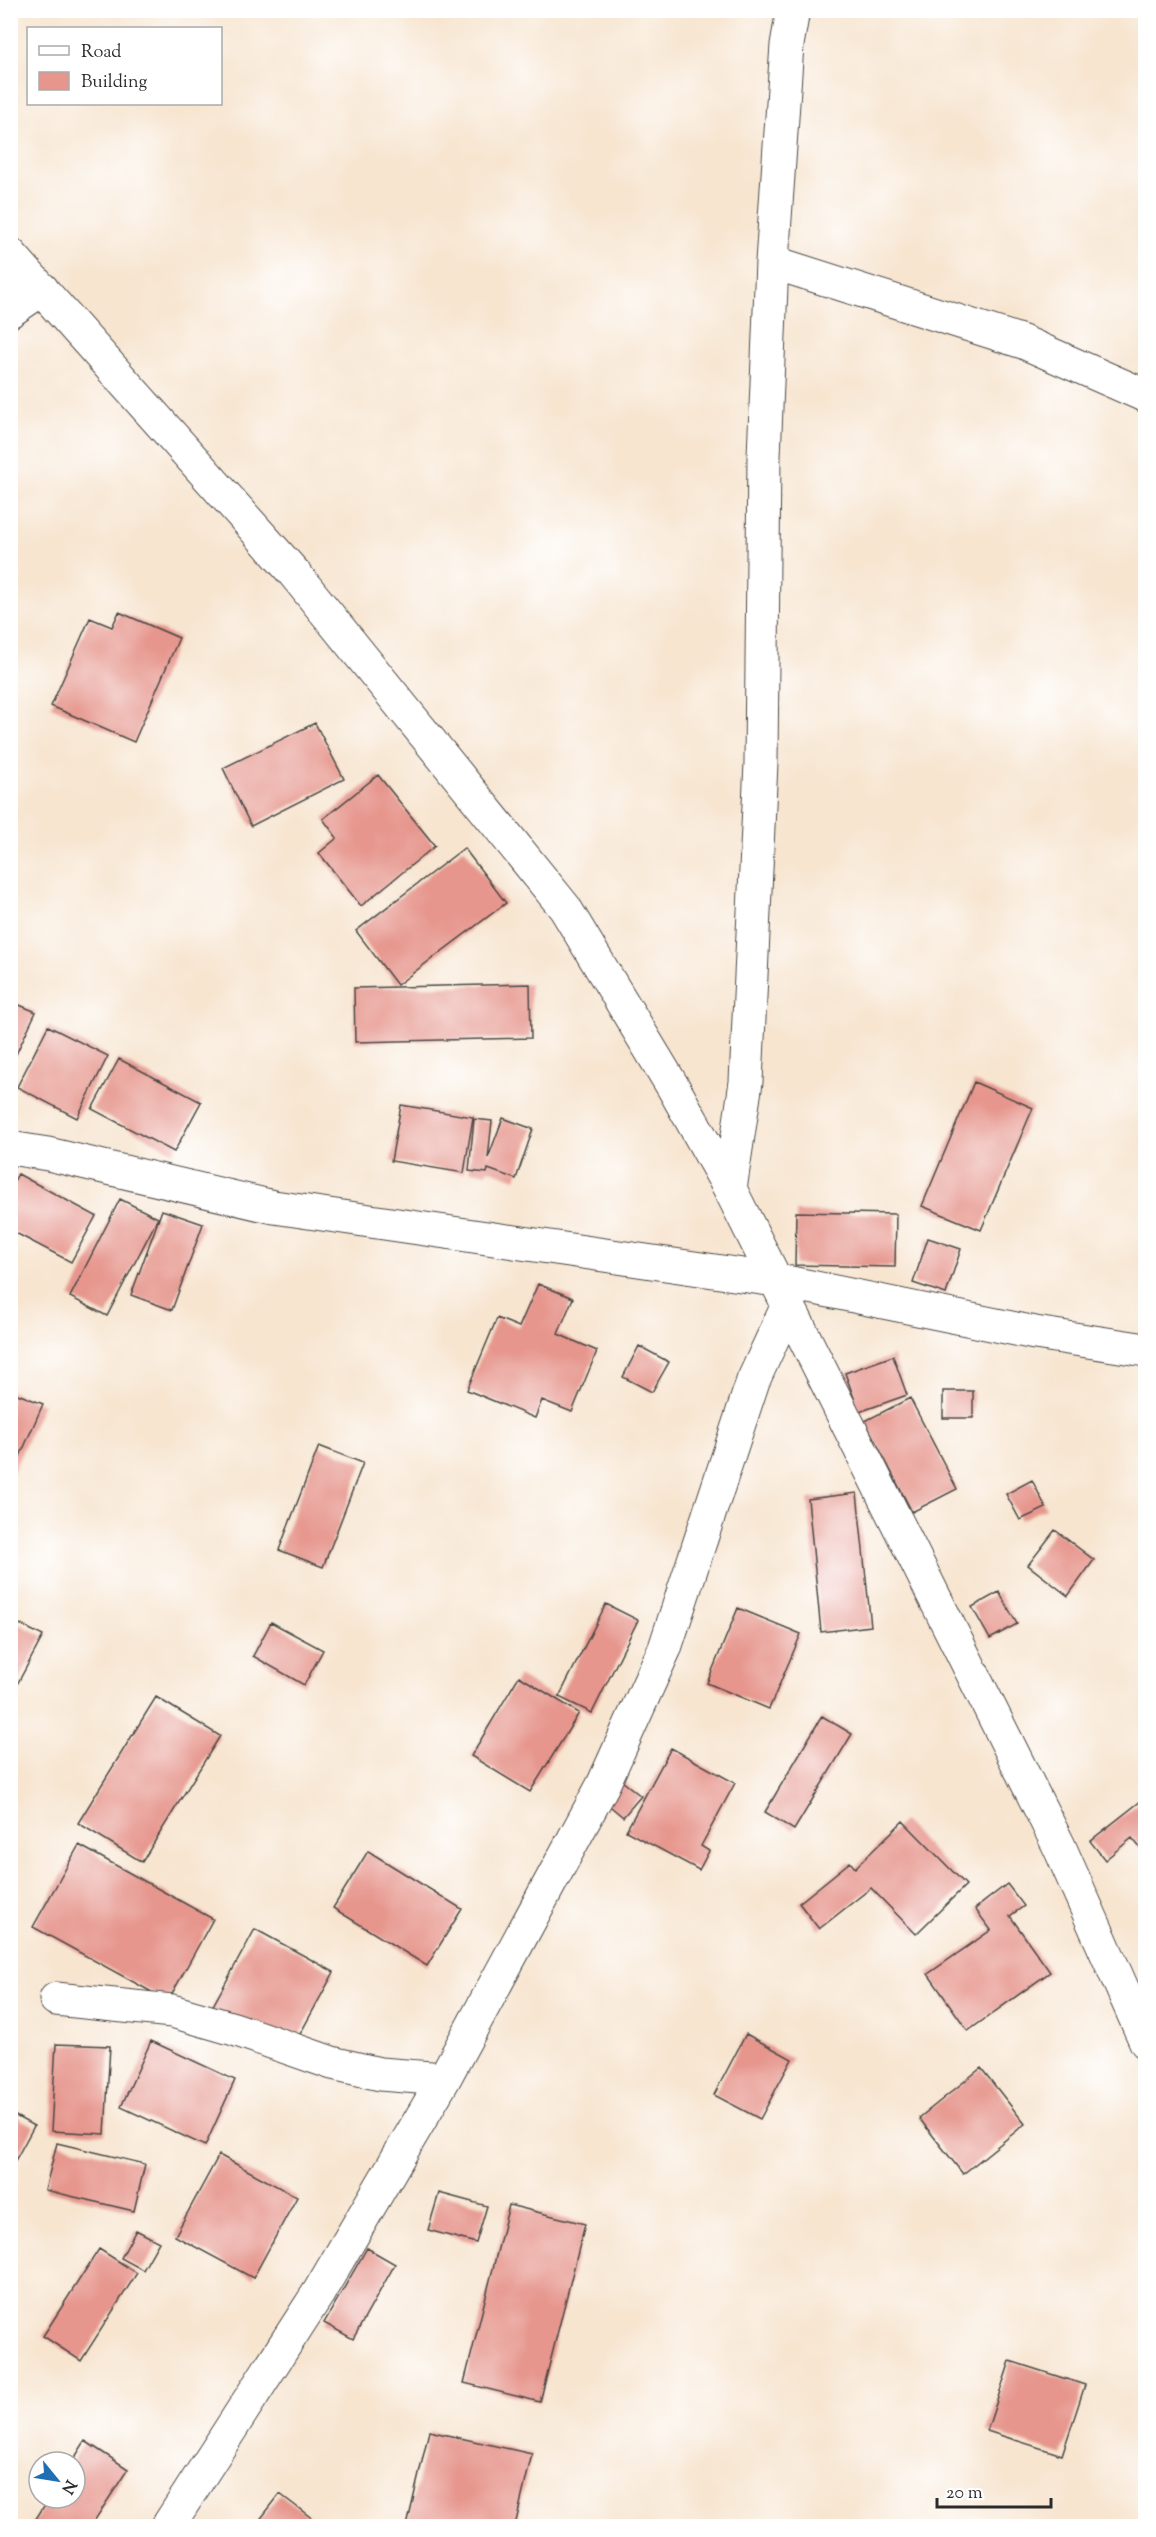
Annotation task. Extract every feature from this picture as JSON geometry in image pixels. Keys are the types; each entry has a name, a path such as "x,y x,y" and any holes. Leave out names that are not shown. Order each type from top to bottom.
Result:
{"street":[{"path":"730,1188 746,1082 760,798 764,456 772,262 788,45 793,10"},
{"path":"10,254 294,573 565,908 674,1087 730,1188 1059,1846 1146,2042"},
{"path":"772,262 1023,342 1146,396"},
{"path":"10,311 42,289"},
{"path":"10,1148 48,1154 274,1207 782,1293 1146,1350"},
{"path":"168,2526 319,2292 444,2079 603,1785 665,1648 782,1293"},
{"path":"56,1999 172,2011 234,2029 332,2063 380,2074 444,2079"}],"building":[{"path":"119,612 179,638 134,742 51,706 90,618 112,627"},
{"path":"315,723 344,779 251,826 223,768"},
{"path":"378,775 435,846 361,906 319,853 337,838 323,819"},
{"path":"464,848 506,903 397,985 356,931"},
{"path":"530,984 531,1038 355,1042 354,988"},
{"path":"10,1001 36,1012 10,1067"},
{"path":"48,1026 108,1056 77,1118 17,1087"},
{"path":"119,1059 201,1102 174,1152 92,1109"},
{"path":"974,1082 1033,1108 981,1230 922,1206"},
{"path":"401,1105 473,1117 464,1173 391,1161"},
{"path":"503,1118 533,1129 516,1179 488,1169 487,1173 469,1171 474,1119 492,1121 488,1158"},
{"path":"18,1174 96,1216 71,1262 10,1230 10,1188"},
{"path":"120,1199 158,1218 107,1316 70,1297"},
{"path":"162,1210 203,1224 172,1310 131,1295"},
{"path":"796,1212 896,1214 895,1267 795,1265"},
{"path":"928,1238 961,1249 946,1294 913,1283"},
{"path":"538,1284 573,1298 558,1334 597,1351 572,1412 542,1400 535,1418 467,1390 497,1318 519,1327"},
{"path":"639,1346 669,1362 652,1392 623,1377"},
{"path":"893,1356 907,1395 859,1412 845,1373"},
{"path":"10,1391 43,1404 10,1479"},
{"path":"943,1391 973,1391 973,1418 943,1418"},
{"path":"910,1398 957,1489 912,1512 865,1421"},
{"path":"319,1446 363,1463 323,1567 279,1550"},
{"path":"1032,1480 1046,1508 1020,1520 1006,1494"},
{"path":"857,1493 871,1626 821,1632 808,1499"},
{"path":"1055,1530 1094,1560 1068,1596 1028,1565"},
{"path":"999,1592 1017,1624 990,1639 972,1607"},
{"path":"606,1604 638,1620 592,1713 559,1697"},
{"path":"738,1608 801,1634 769,1709 707,1683"},
{"path":"10,1619 43,1636 14,1690 10,1688"},
{"path":"271,1622 323,1650 304,1685 253,1656"},
{"path":"519,1676 579,1713 530,1792 471,1756"},
{"path":"156,1697 220,1736 142,1862 78,1823"},
{"path":"822,1716 852,1734 794,1830 765,1812"},
{"path":"671,1748 735,1783 701,1846 709,1851 699,1870 626,1831"},
{"path":"622,1781 641,1796 623,1817 605,1802"},
{"path":"1146,1797 1146,1855 1132,1838 1105,1860 1090,1841"},
{"path":"903,1821 966,1885 916,1934 871,1888 819,1929 799,1903 850,1862 855,1868"},
{"path":"79,1845 213,1919 168,2001 33,1927"},
{"path":"368,1851 462,1909 427,1966 333,1908"},
{"path":"1007,1884 1024,1906 1010,1916 1050,1972 968,2031 928,1974 991,1930 975,1909"},
{"path":"255,1929 334,1972 288,2056 209,2013"},
{"path":"746,2034 792,2059 760,2119 714,2095"},
{"path":"151,2041 235,2080 205,2146 121,2107"},
{"path":"56,2044 110,2046 105,2134 51,2131"},
{"path":"981,2068 1025,2124 963,2174 919,2118"},
{"path":"10,2113 34,2126 10,2170"},
{"path":"57,2143 145,2164 134,2211 45,2190"},
{"path":"219,2155 297,2197 253,2278 175,2236"},
{"path":"439,2193 487,2206 476,2243 428,2230"},
{"path":"509,2205 585,2224 540,2402 464,2383"},
{"path":"136,2230 159,2242 143,2270 121,2258"},
{"path":"367,2248 395,2264 353,2339 324,2323"},
{"path":"99,2249 137,2273 81,2361 43,2336"},
{"path":"1010,2361 1085,2385 1062,2455 987,2431"},
{"path":"429,2431 532,2454 515,2526 407,2526"},
{"path":"85,2441 128,2469 91,2526 32,2525 41,2510 87,2510 87,2450 79,2450"},
{"path":"280,2494 322,2526 255,2526"}]}
